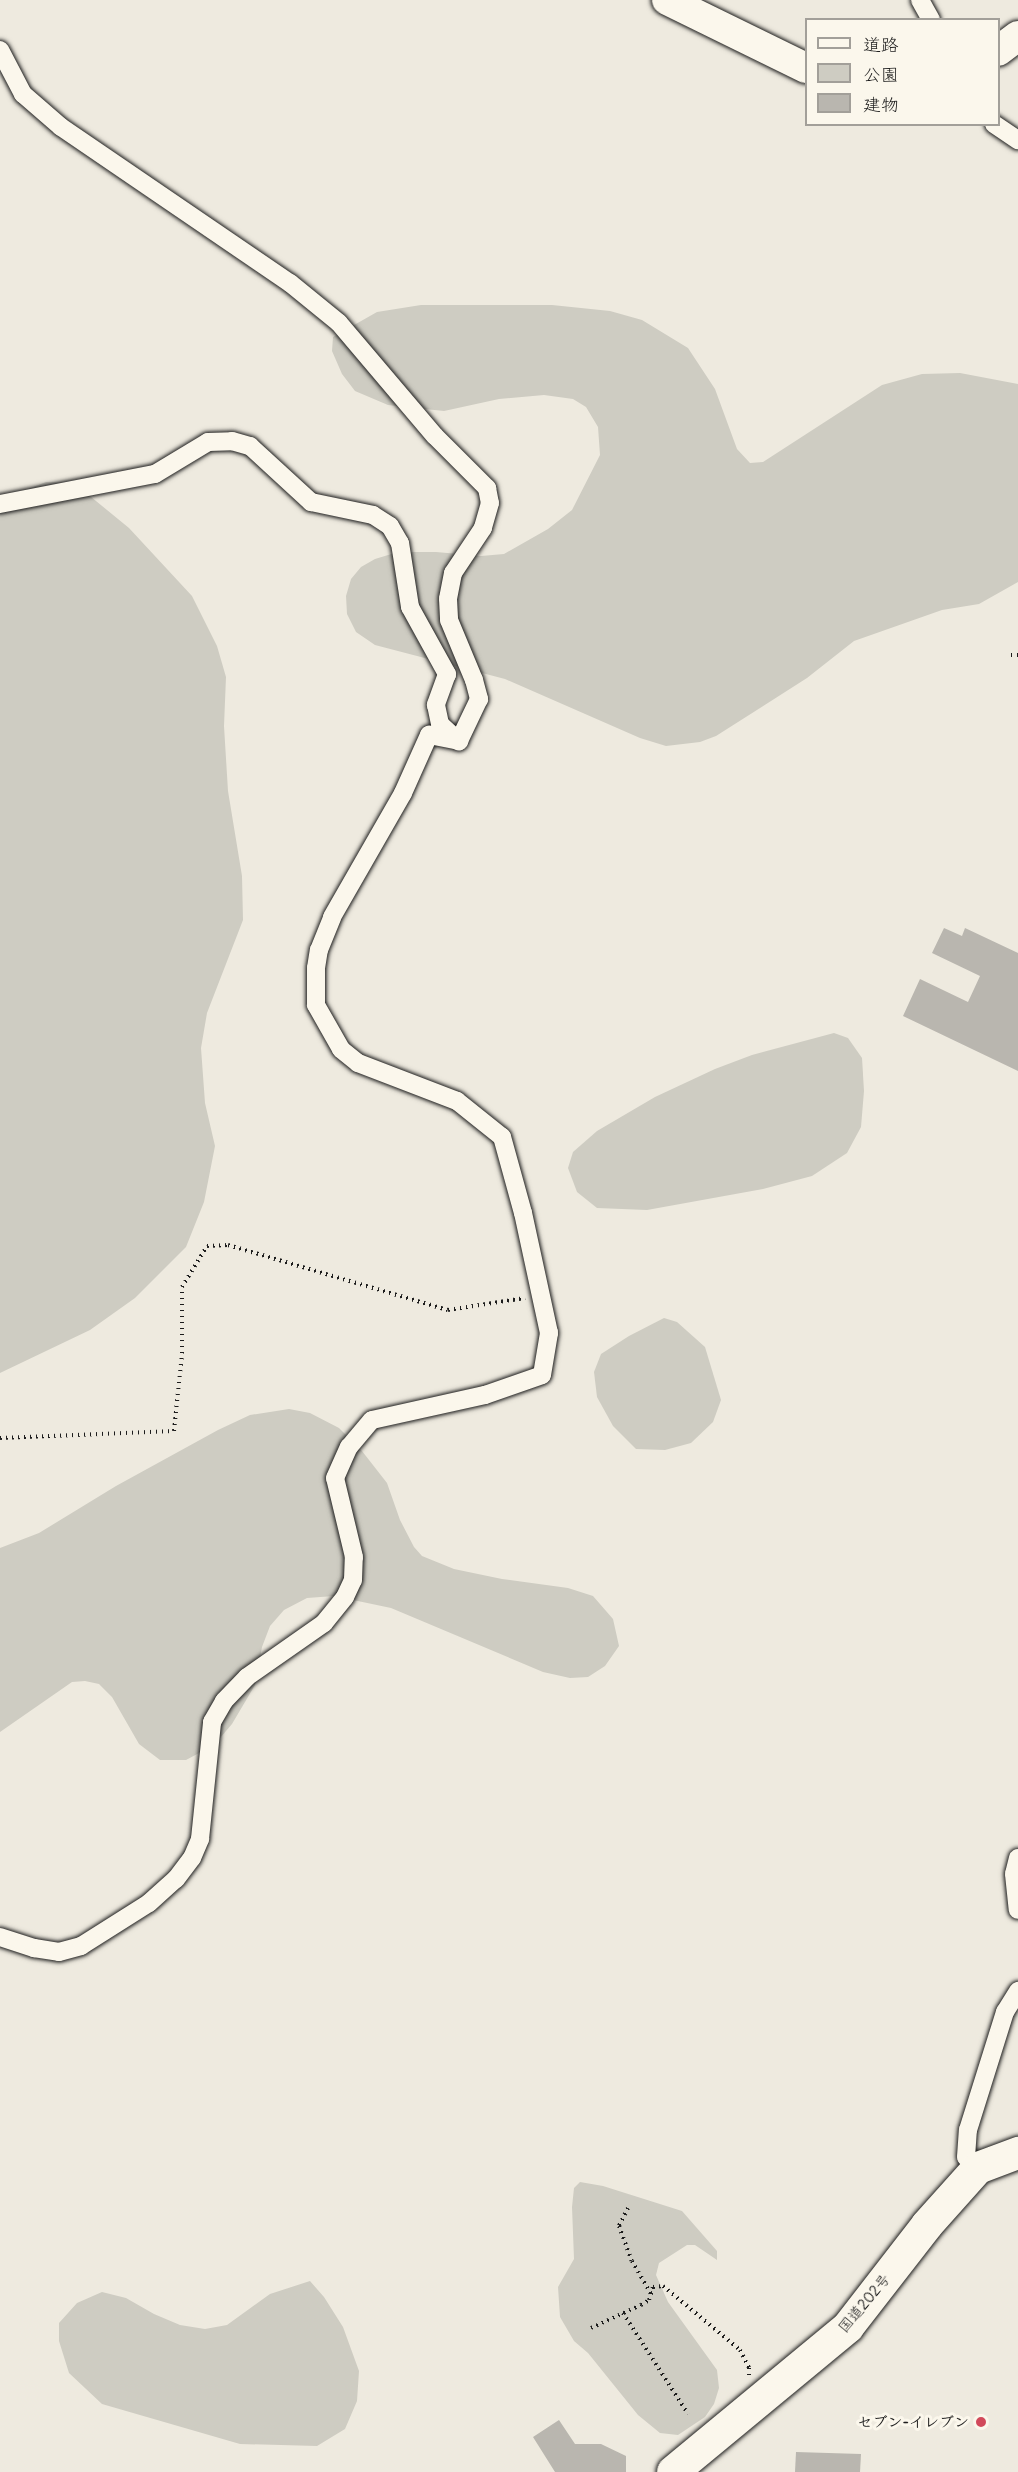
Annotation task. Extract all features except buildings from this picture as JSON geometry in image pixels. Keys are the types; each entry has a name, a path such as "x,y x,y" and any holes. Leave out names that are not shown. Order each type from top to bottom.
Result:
{"highway":[{"name":"国道202号","path":"673,2472 848,2327 927,2225 978,2168 1018,2153"}],"main road":[{"path":"667,0 805,67"},
{"path":"1000,50 1018,36"}],"street":[{"path":"920,0 930,18"},
{"path":"0,50 23,94 61,127 290,283 339,323 435,436 487,488 490,503 483,528 453,573 448,599 449,620 474,680 479,699 459,741"},
{"path":"997,126 1018,140"},
{"path":"0,504 155,474 208,442 232,441 250,447 312,502 373,515 390,526 400,543 410,607 447,674 436,705 440,724 459,741"},
{"path":"0,1937 34,1948 59,1952 81,1946 149,1902 176,1879 192,1858 200,1839 212,1722 224,1701 247,1677 324,1623 345,1597 353,1580 354,1557 334,1478 349,1447 372,1420 486,1395 542,1375 549,1333 523,1213 502,1137 457,1101 358,1063 341,1049 316,1005 316,968 319,950 332,917 403,793 429,735 459,741"},
{"path":"1018,1858 1014,1874 1018,1910"},
{"path":"978,2168 966,2157 968,2130 1005,2012 1018,1991"}],"path":[{"path":"1011,655 1018,655"},
{"path":"0,1438 174,1431 182,1353 182,1287 207,1246 228,1245 448,1310 541,1296"},
{"path":"628,2208 619,2226 632,2261 651,2294"},
{"path":"591,2328 649,2300 653,2287 663,2286 740,2350 749,2368 749,2385"},
{"path":"623,2313 688,2414"}],"green space":[{"path":"421,305 552,305 610,311 642,320 688,348 715,389 737,449 750,463 763,462 882,385 922,374 960,373 1018,384 1018,582 979,604 942,610 854,641 807,678 716,736 700,742 666,746 640,738 505,679 375,645 356,632 347,614 346,596 351,579 361,567 375,559 398,552 436,552 481,556 504,554 548,529 572,510 600,455 598,427 586,407 573,399 544,395 499,399 444,411 388,405 355,391 342,374 332,351 333,337 377,312"},
{"path":"46,482 74,483 129,528 192,596 217,646 226,677 224,726 228,791 242,876 243,920 207,1013 201,1048 205,1103 215,1146 204,1202 186,1247 135,1298 90,1330 0,1373 0,500"},
{"path":"834,1033 848,1038 862,1058 864,1091 861,1127 847,1153 812,1176 763,1189 647,1210 597,1208 577,1192 568,1168 573,1152 597,1131 655,1097 715,1069 752,1055"},
{"path":"664,1318 677,1322 705,1347 721,1400 713,1422 691,1443 665,1450 636,1449 613,1426 597,1397 594,1372 601,1354"},
{"path":"289,1409 310,1413 339,1428 362,1451 387,1483 400,1520 414,1547 422,1556 454,1569 502,1579 568,1588 593,1596 613,1619 619,1646 605,1666 588,1677 570,1678 543,1672 391,1608 334,1596 307,1598 284,1610 270,1626 262,1647 255,1685 232,1724 214,1745 186,1760 160,1760 139,1744 112,1697 99,1684 85,1681 72,1682 0,1732 0,1548 39,1533 116,1486 218,1430 250,1415"},
{"path":"580,2182 603,2186 682,2211 717,2251 717,2260 695,2245 687,2245 659,2263 656,2275 668,2302 717,2370 719,2388 714,2404 705,2417 678,2435 660,2433 638,2415 588,2353 574,2341 560,2317 558,2287 574,2259 572,2207 574,2188"},
{"path":"310,2281 324,2297 343,2327 359,2371 357,2401 345,2429 317,2446 240,2444 102,2404 69,2373 59,2341 59,2323 77,2303 102,2292 126,2298 180,2325 205,2329 227,2325 270,2294"}],"place":[{"name":"セブン-イレブン","path":"981,2422"}]}
